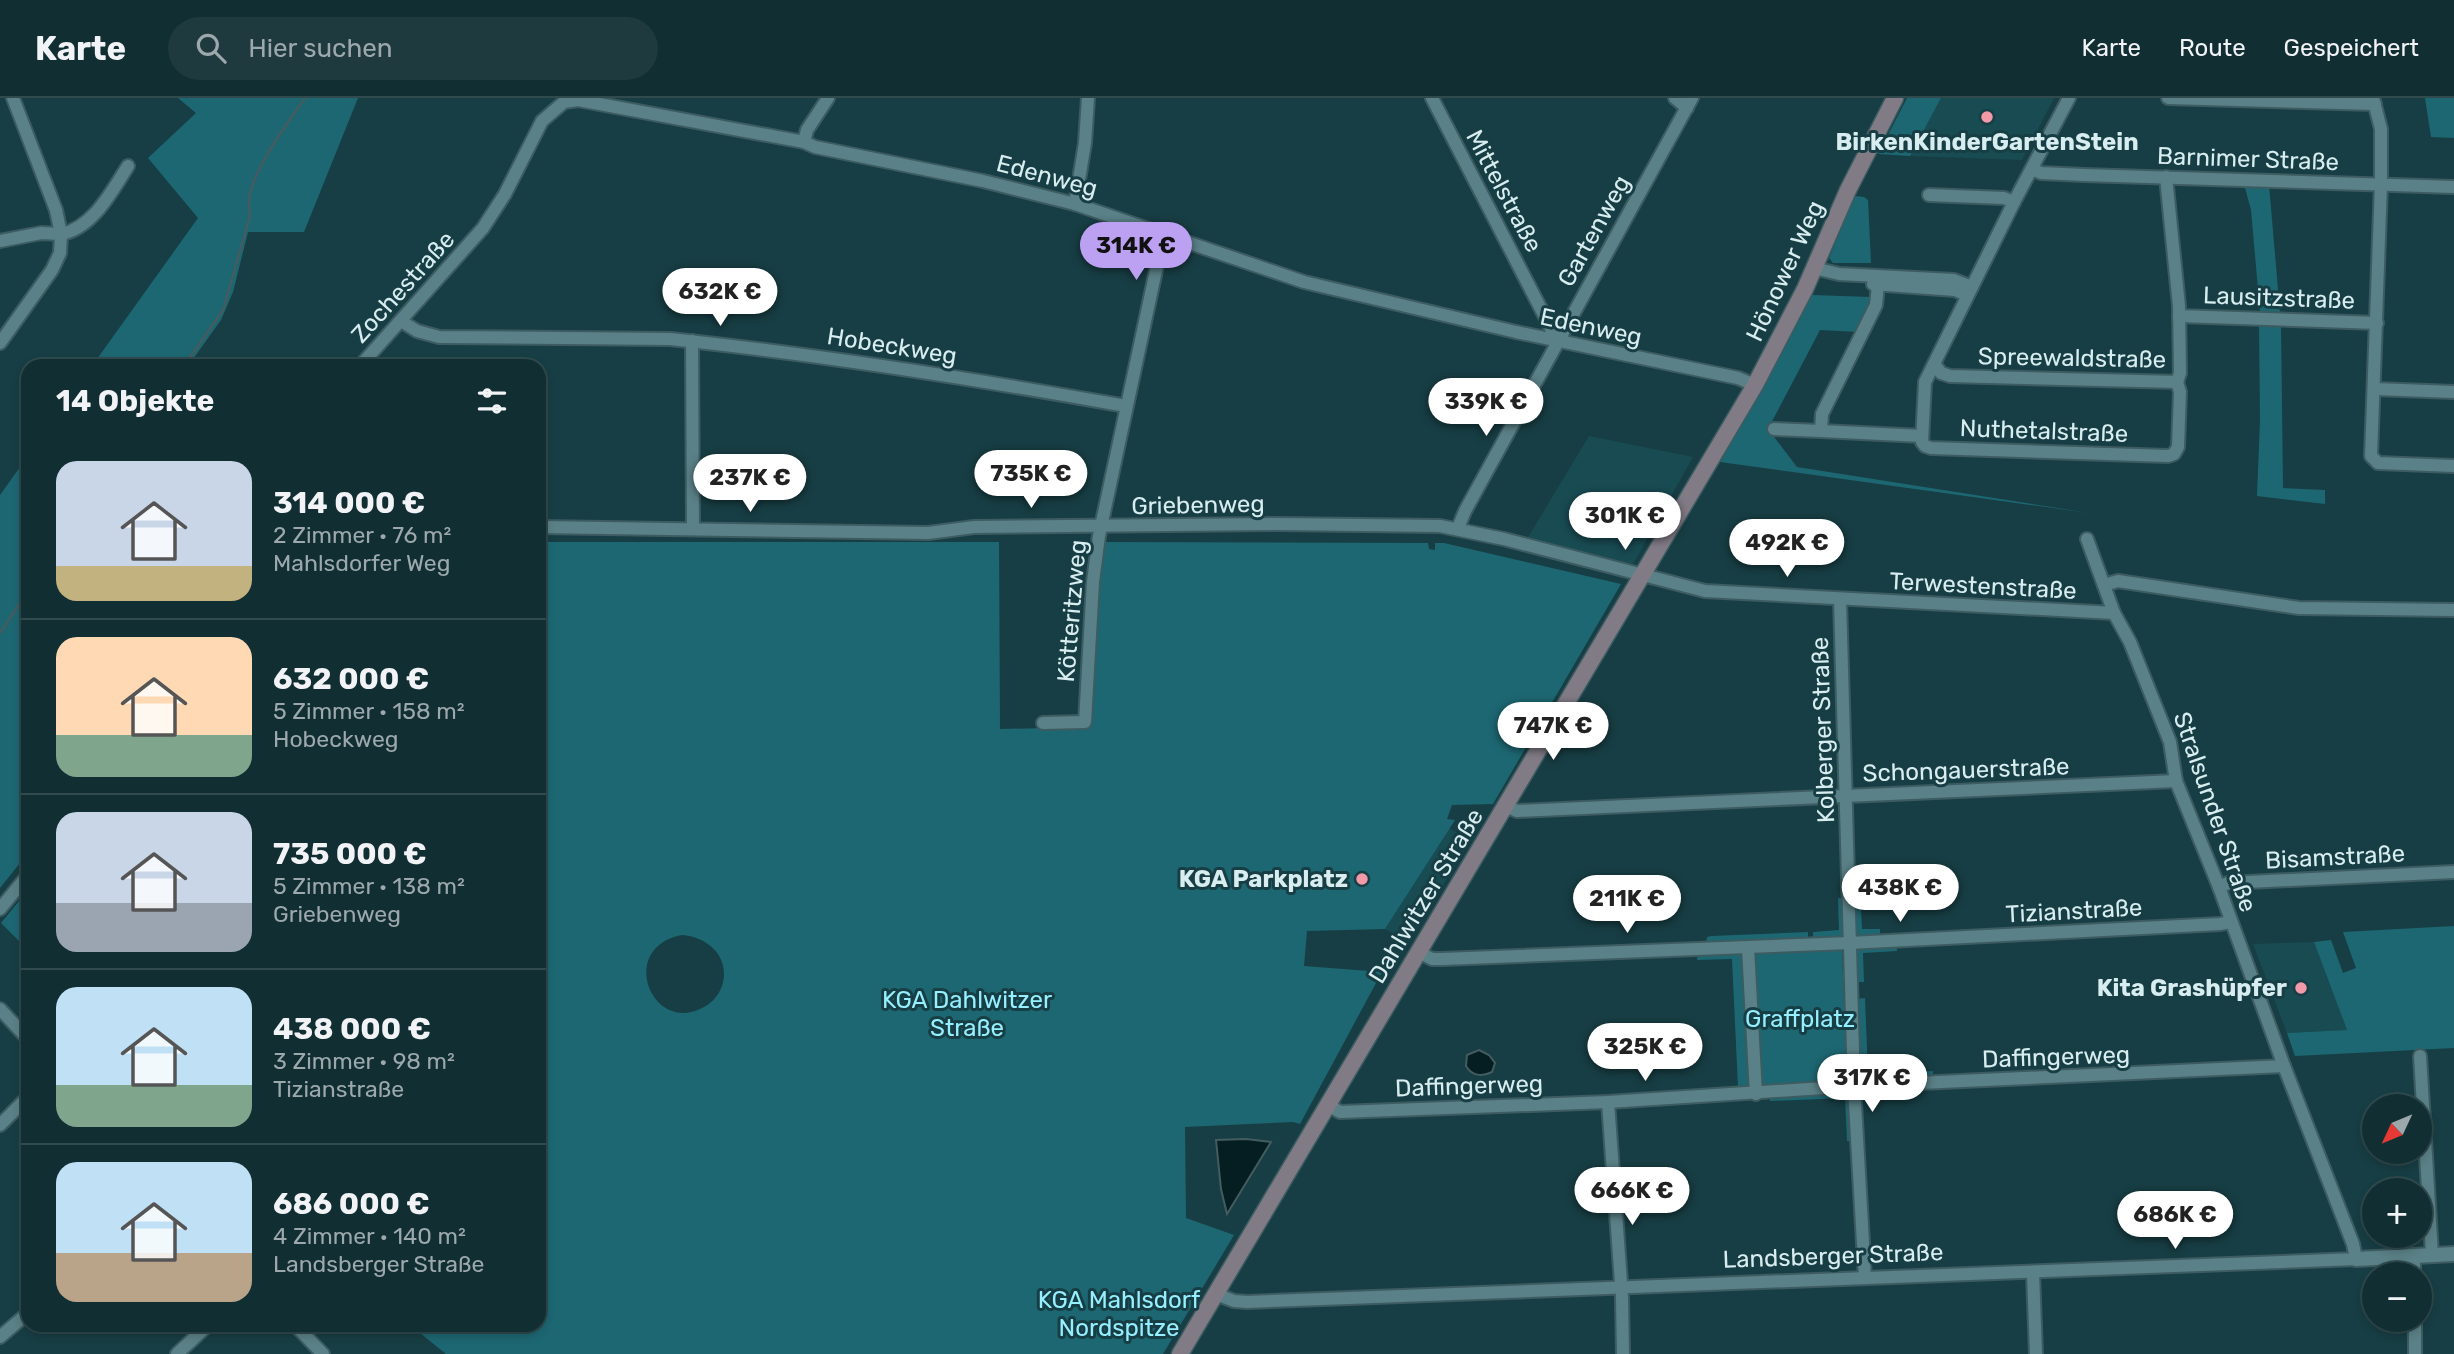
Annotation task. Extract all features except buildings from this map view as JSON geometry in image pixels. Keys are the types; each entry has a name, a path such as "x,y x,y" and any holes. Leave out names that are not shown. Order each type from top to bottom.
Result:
{"main road":[{"name":"Hönower Weg","path":"1710,461 1755,385 1895,98"},
{"name":"Dahlwitzer Straße","path":"1180,1354 1710,461"}],"street":[{"path":"0,343 52,270 60,253 61,234 56,210 13,98"},
{"path":"804,142 807,130 828,98"},
{"path":"1074,204 1085,143 1088,98"},
{"name":"Mittelstraße","path":"1432,98 1558,340"},
{"path":"1675,98 1690,103"},
{"path":"1774,429 1922,436 1925,382 2069,98"},
{"path":"2168,98 2374,101 2381,129 2381,184 2371,456 2378,463 2454,466"},
{"name":"Edenweg","path":"563,100 578,100 804,142 815,147 956,175 1074,204 1304,282 1741,379 1755,385"},
{"name":"Zochestraße","path":"366,359 477,236 505,194 542,121 563,100"},
{"name":"Gartenweg","path":"1458,528 1460,519 1690,103"},
{"path":"0,241 41,233 61,234 80,226 97,210 128,166"},
{"name":"Barnimer Straße","path":"2032,169 2041,173 2454,187"},
{"name":"Spreewaldstraße","path":"1934,364 1941,373 1950,376 2177,382 2180,373 2179,316 2166,177"},
{"path":"1929,195 2004,198 2014,202"},
{"name":"Kötteritzweg","path":"1042,723 1085,722 1093,582 1101,527 1164,233"},
{"path":"1812,272 1822,281 1969,291"},
{"path":"1812,272 1954,280 1969,291"},
{"path":"1821,431 1822,414 1876,304 1878,285"},
{"name":"Lausitzstraße","path":"2179,316 2377,323"},
{"name":"Hobeckweg","path":"401,321 417,331 439,337 692,341 851,360 1126,406"},
{"path":"692,341 693,530"},
{"name":"Nuthetalstraße","path":"1922,436 1925,446 1931,448 2168,456 2174,454 2178,447 2180,392 2177,382"},
{"path":"2375,389 2454,392"},
{"name":"Griebenweg","path":"546,527 928,533 974,527 1280,524 1440,526 1458,528 1643,574"},
{"name":"Stralsunder Straße","path":"2087,539 2114,613 2130,642 2170,742 2176,781 2353,1244 2356,1259"},
{"name":"Terwestenstraße","path":"1643,574 1705,591 2114,613"},
{"path":"2104,585 2118,581 2299,608 2454,610"},
{"name":"Kolberger Straße","path":"1840,600 1854,1086 1865,1278"},
{"name":"Schongauerstraße","path":"1506,806 1517,811 2176,781"},
{"name":"Bisamstraße","path":"2218,887 2228,883 2454,872"},
{"path":"0,909 21,884"},
{"name":"Tizianstraße","path":"1419,952 1432,959 1442,959 1748,948 2230,922"},
{"path":"1748,948 1756,1094"},
{"path":"0,1009 21,1032"},
{"path":"2420,1056 2432,1255"},
{"name":"Daffingerweg","path":"1328,1105 1339,1111 1608,1102 1854,1086 2284,1066"},
{"path":"1608,1102 1623,1354"},
{"path":"0,1125 21,1104"},
{"name":"Landsberger Straße","path":"1216,1294 1234,1301 1247,1301 2034,1273 2454,1254"},
{"path":"2414,1256 2414,1262"},
{"path":"2034,1273 2036,1354"},
{"path":"0,1337 21,1318"},
{"path":"177,1354 202,1332"},
{"path":"302,1332 323,1354"},
{"path":"2415,1332 2415,1354"}],"shaded area":[{"name":"BirkenKinderGartenStein","path":"1941,98 2054,98 2022,160 1910,156"},
{"path":"1589,436 1693,457 1633,564 1527,539"},
{"path":"1449,828 1470,840 1408,943 1385,929"},
{"name":"Kita Grashüpfer","path":"2314,942 2347,1030 2287,1033 2253,944"},
{"path":"1479,1050 1489,1055 1495,1063 1492,1072 1485,1075 1471,1072 1466,1066 1467,1055"},
{"path":"1216,1140 1271,1142 1227,1214 1221,1189"}],"green space":[{"path":"178,98 358,98 304,232 248,232 233,292 221,320 193,359 97,359 198,218 148,158 196,113"},
{"path":"1907,98 1941,98 1910,156 1878,154"},
{"path":"2425,98 2454,98 2454,138 2431,137"},
{"path":"2244,184 2269,185 2280,312 2260,312 2251,210"},
{"path":"1856,196 1868,200 1871,263 1833,263 1829,258"},
{"path":"1812,295 1871,297 1872,305 1859,332 1820,330 1768,429 1797,467 2089,513 1720,462"},
{"path":"2259,324 2281,325 2283,488 2325,490 2325,504 2257,496 2260,420"},
{"path":"21,466 21,862 0,888 0,495"},
{"name":"KGA Dahlwitzer Straße","path":"546,542 999,542 1000,729 1091,727 1091,667 1102,542 1428,543 1429,549 1435,550 1435,543 1444,543 1621,584 1493,804 1452,805 1447,819 1455,820 1385,929 1307,931 1304,966 1382,972 1300,1124 1293,1122 1185,1127 1186,1218 1234,1235 1163,1354 446,1354 419,1332 546,1332","holes":["682,935 701,940 716,951 720,958 724,976 722,986 716,997 700,1009 682,1013 667,1009 655,999 648,985 646,970 651,955 662,943"]},
{"path":"1850,892 1860,892 1862,929 1880,929 1880,937 1856,938"},
{"path":"1838,898 1845,898 1845,934 1842,938 1813,942 1813,932 1839,930"},
{"path":"21,899 21,943 1,923"},
{"path":"2454,926 2454,1048 2295,1056 2287,1033 2347,1030 2314,942 2331,940 2343,973 2356,968 2343,932"},
{"path":"1808,932 1808,942 1706,945 1707,937 1711,936"},
{"path":"1896,943 1897,951 1863,953 1864,982 1854,982 1854,948"},
{"name":"Graffplatz","path":"1839,947 1842,951 1847,1083 1761,1088 1752,955 1757,951"},
{"path":"1740,951 1745,954 1753,1087 1711,1093 1711,1088 1738,1087 1732,959 1697,960 1698,952"},
{"path":"1865,998 1868,1074 1933,1071 1933,1079 1860,1080 1856,999"},
{"path":"1846,1091 1851,1099 1852,1141 1847,1141 1845,1098 1770,1101 1770,1096"}],"waterway":[{"path":"189,359 223,310 250,216 249,200 256,176 271,148 305,98"},
{"path":"0,633 21,602"}],"place":[{"name":"BirkenKinderGartenStein","path":"1987,117"},
{"name":"KGA Parkplatz","path":"1362,879"},
{"name":"Kita Grashüpfer","path":"2301,988"}],"park label":[{"name":"KGA Mahlsdorf Nordspitze","path":"1119,1314"}]}
